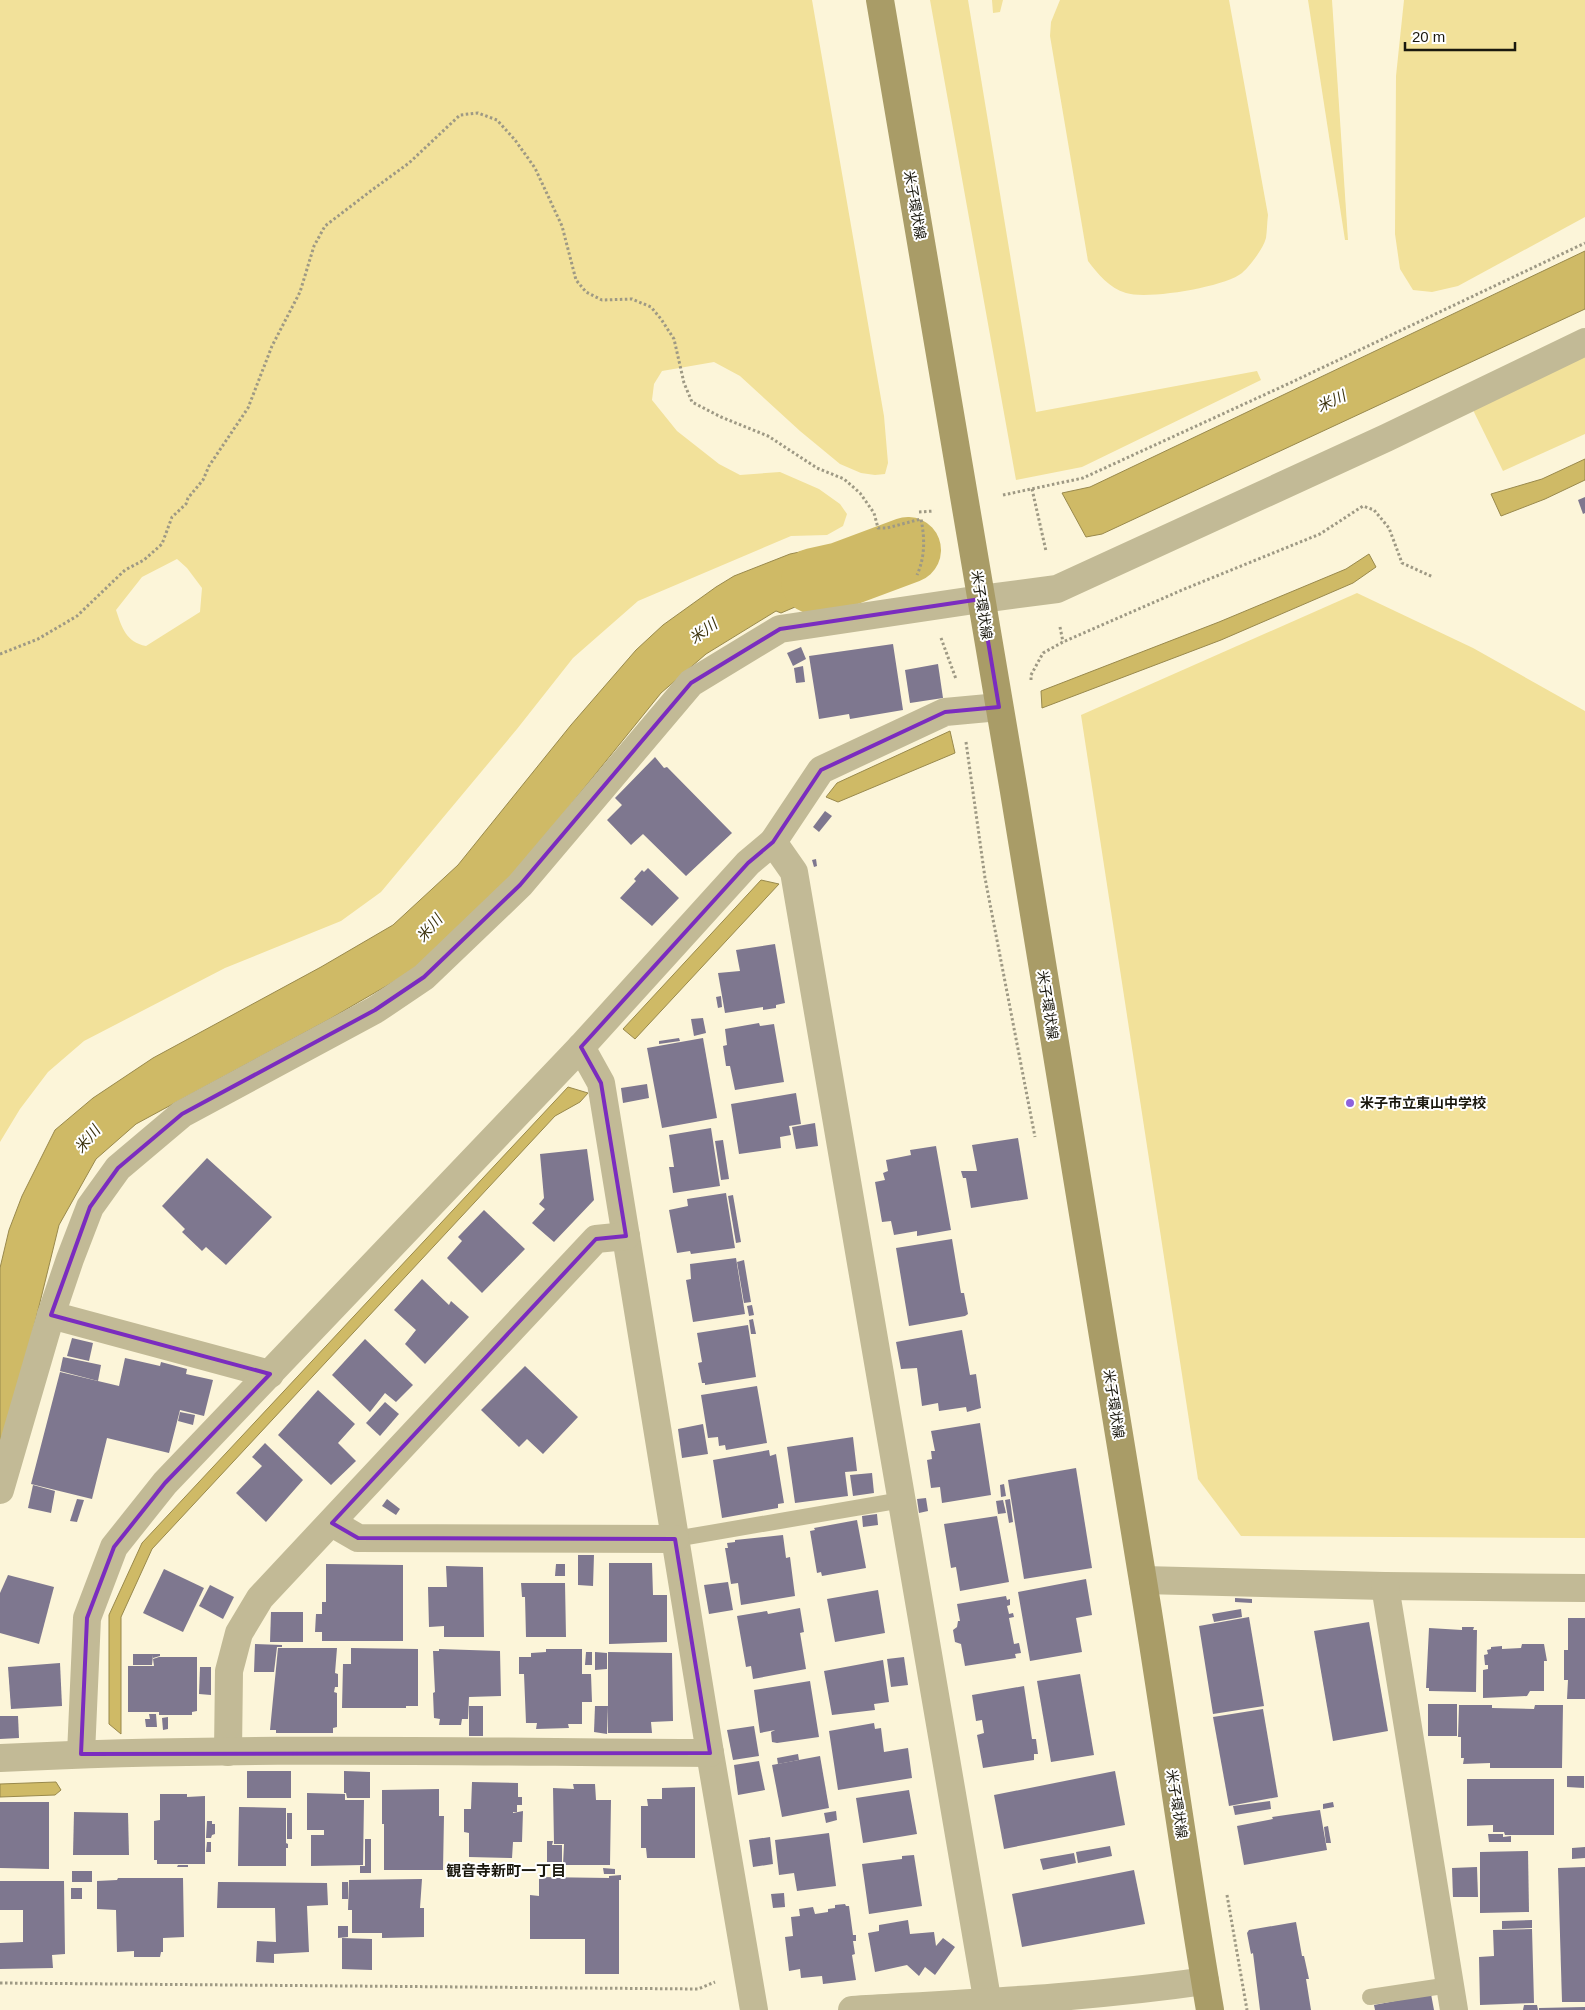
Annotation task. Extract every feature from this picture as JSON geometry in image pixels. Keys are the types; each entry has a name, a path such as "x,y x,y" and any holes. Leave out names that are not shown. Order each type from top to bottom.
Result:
{"main road":[{"name":"米子環状線","path":"880,0 968,507 981,599 1143,1580 1210,2010"}],"street":[{"path":"0,1490 51,1315 70,1258 90,1207 118,1168 182,1114 375,1010 424,977 520,885 692,683 780,629 1057,589 1386,438 1585,342"},
{"path":"82,1754 86,1618 114,1547 165,1483 581,1047 748,864 773,842 821,770 945,712 999,708"},
{"path":"773,842 794,872 988,2006"},
{"path":"581,1047 601,1083 710,1753 754,2010"},
{"path":"228,1752 229,1671 239,1632 260,1598 596,1239 626,1236"},
{"path":"51,1315 270,1374"},
{"path":"332,1523 358,1538 675,1539"},
{"path":"1143,1580 1385,1586 1585,1588"},
{"path":"1385,1586 1452,1998"},
{"path":"0,1758 82,1754 228,1752 710,1753"},
{"path":"852,2010 988,2006 1205,1981"}],"lane":[{"path":"675,1539 902,1500"},
{"path":"1370,1998 1452,1998"}],"path":[{"path":"0,654 38,639 77,616 125,570 144,560 162,544 172,517 186,504 188,498 203,480 209,466 248,408 272,346 300,292 314,246 325,226 409,163 460,115 478,113 497,120 515,140 535,168 562,226 576,280 586,292 602,300 632,300 651,307 661,319 674,339 684,383 692,402 721,417 768,436 817,468 844,479 860,493 874,513 878,528 887,528 921,519 924,533 923,561 915,580"},
{"path":"1003,495 1083,478 1290,384 1585,243"},
{"path":"1032,489 1046,551"},
{"path":"1031,683 1031,675 1043,653 1063,642 1182,590 1320,534 1363,506 1374,510 1389,528 1402,563 1434,577"},
{"path":"919,512 937,511"},
{"path":"1060,627 1063,642"},
{"path":"943,644 956,679 985,878 1036,1144"},
{"path":"0,1983 698,1989 716,1982"}],"highlighted area":[{"path":"981,599 999,707 945,712 821,770 773,842 748,863 581,1047 601,1083 626,1236 596,1239 332,1523 358,1538 675,1539 710,1753 81,1754 87,1618 114,1547 165,1483 270,1374 51,1315 90,1207 118,1168 182,1114 375,1010 424,977 520,885 691,683 780,629"}],"shaded area":[{"path":"0,0 812,0 884,416 888,463 885,474 861,473 840,464 800,431 740,376 714,362 662,371 654,384 652,400 677,431 719,464 740,475 780,472 819,489 840,504 847,514 843,526 827,535 791,536 638,601 573,658 517,729 381,892 341,921 225,968 84,1041 48,1072 20,1109 0,1142","holes":["177,559 187,568 202,588 200,612 146,646 129,638 116,610 142,577"]},
{"path":"930,0 968,0 1036,412 1257,371 1261,380 1082,467 1016,480"},
{"path":"992,0 1003,0 1000,12 993,13"},
{"path":"1060,0 1229,0 1268,215 1266,238 1262,247 1242,273 1220,283 1186,291 1136,295 1114,288 1100,276 1088,261 1050,36 1051,22"},
{"path":"1308,0 1332,0 1348,240 1345,240"},
{"path":"1404,0 1585,0 1585,217 1458,286 1432,292 1413,290 1400,269 1395,234 1396,76"},
{"path":"1585,356 1585,434 1503,471 1473,410"},
{"name":"米子市立東山中学校","path":"1357,593 1473,648 1585,711 1585,1538 1241,1536 1198,1479 1081,715"}],"water":[{"path":"1585,251 1585,309 1102,534 1086,537 1062,493 1090,487"},
{"path":"1585,459 1585,480 1545,499 1501,516 1491,494 1542,479"},
{"path":"902,531 902,578 827,592 794,601 795,607 781,613 776,611 706,654 661,693 543,839 498,891 412,971 328,1020 136,1124 96,1159 59,1225 0,1465 0,1268 9,1230 22,1196 55,1130 93,1098 153,1058 321,967 393,925 458,865 571,725 636,650 663,625 716,587 734,576 790,554"},
{"path":"1369,554 1376,567 1353,583 1221,640 1042,708 1041,691 1219,622 1346,569"},
{"path":"950,731 955,753 838,802 826,797 837,783"},
{"path":"761,880 779,884 635,1039 623,1029"},
{"path":"568,1087 588,1093 580,1102 555,1116 152,1549 121,1617 121,1734 109,1724 109,1615 142,1543"},
{"path":"56,1782 61,1790 55,1795 0,1797 0,1784"}],"building":[{"path":"1585,497 1585,513 1583,514 1578,500"},
{"path":"893,644 903,710 850,719 849,714 819,719 809,656"},
{"path":"801,647 806,659 793,666 787,653"},
{"path":"938,664 943,698 910,703 905,670"},
{"path":"803,666 805,682 796,683 794,668"},
{"path":"655,757 664,768 667,767 732,833 686,876 643,834 631,845 607,820 622,805 615,798"},
{"path":"825,811 832,816 819,832 813,827"},
{"path":"816,859 817,866 814,867 812,860"},
{"path":"648,868 679,898 652,926 620,898 636,881 634,879 642,870 644,872"},
{"path":"775,944 785,1003 776,1005 776,1008 763,1010 763,1007 725,1013 718,973 740,971 736,950"},
{"path":"721,996 722,1007 718,1008 716,997"},
{"path":"703,1018 706,1033 694,1036 691,1019"},
{"path":"759,1023 760,1026 774,1024 784,1082 735,1090 730,1066 726,1066 723,1046 727,1045 725,1029"},
{"path":"679,1038 680,1041 659,1044 659,1041"},
{"path":"703,1038 717,1118 662,1128 647,1048"},
{"path":"647,1084 649,1098 623,1103 621,1088"},
{"path":"796,1093 801,1124 789,1126 791,1135 780,1137 781,1148 739,1154 731,1104"},
{"path":"815,1123 818,1146 796,1149 792,1127"},
{"path":"711,1128 720,1186 673,1193 669,1167 674,1167 669,1135"},
{"path":"1018,1138 1028,1199 971,1208 966,1178 963,1178 961,1171 977,1171 972,1145"},
{"path":"723,1140 729,1179 721,1180 715,1141"},
{"path":"936,1146 951,1230 917,1236 917,1231 894,1235 891,1221 882,1222 875,1182 885,1180 883,1173 888,1171 886,1160 911,1155 910,1150"},
{"path":"587,1149 594,1200 554,1242 532,1223 545,1209 539,1204 544,1198 540,1154"},
{"path":"207,1158 272,1217 226,1265 206,1247 202,1251 182,1232 185,1229 162,1206"},
{"path":"726,1193 735,1248 691,1254 690,1251 677,1253 669,1210 688,1206 687,1199"},
{"path":"733,1195 741,1242 736,1243 728,1196"},
{"path":"484,1210 525,1249 482,1293 447,1258 462,1241 458,1237"},
{"path":"952,1239 961,1293 964,1293 968,1314 909,1326 896,1248"},
{"path":"736,1258 745,1314 693,1322 686,1280 691,1279 690,1264"},
{"path":"744,1260 751,1302 744,1303 737,1262"},
{"path":"422,1279 449,1305 451,1301 469,1317 425,1364 405,1344 416,1330 394,1310"},
{"path":"752,1305 754,1315 749,1316 747,1306"},
{"path":"753,1319 756,1334 751,1334 749,1320"},
{"path":"748,1325 756,1377 705,1385 705,1383 702,1383 698,1363 702,1362 697,1333"},
{"path":"962,1330 970,1375 976,1374 981,1408 967,1412 966,1407 939,1411 938,1403 922,1406 917,1368 901,1369 896,1342"},
{"path":"72,1338 93,1343 89,1361 67,1356"},
{"path":"365,1339 413,1385 396,1402 385,1393 370,1412 332,1375"},
{"path":"63,1357 101,1365 98,1381 60,1371"},
{"path":"125,1358 160,1366 161,1362 187,1369 186,1374 213,1380 204,1416 180,1410 169,1453 107,1438 92,1499 31,1484 60,1372 119,1386"},
{"path":"525,1366 578,1417 543,1454 527,1439 519,1447 481,1410"},
{"path":"757,1386 767,1443 726,1450 725,1445 719,1446 718,1437 708,1438 701,1395"},
{"path":"318,1390 355,1424 338,1443 356,1461 331,1485 278,1435"},
{"path":"385,1402 399,1414 380,1436 366,1423"},
{"path":"180,1412 195,1415 193,1425 178,1421"},
{"path":"980,1423 991,1495 942,1503 940,1487 931,1488 927,1460 932,1459 931,1451 935,1451 931,1431"},
{"path":"703,1424 708,1454 682,1458 678,1429"},
{"path":"853,1437 857,1471 845,1472 848,1496 795,1503 787,1447"},
{"path":"265,1443 303,1480 266,1522 236,1493 262,1466 252,1457"},
{"path":"769,1450 770,1456 776,1454 784,1503 778,1504 778,1508 722,1518 713,1460"},
{"path":"1076,1468 1092,1568 1024,1579 1008,1480"},
{"path":"872,1473 874,1493 853,1496 850,1475"},
{"path":"1004,1484 1006,1496 1001,1497 1000,1485"},
{"path":"33,1485 55,1491 51,1513 28,1508"},
{"path":"926,1498 928,1511 919,1513 917,1499"},
{"path":"77,1499 84,1500 77,1522 70,1521"},
{"path":"387,1499 400,1509 396,1515 382,1506"},
{"path":"1010,1499 1013,1522 1009,1523 1005,1500"},
{"path":"1003,1500 1006,1513 998,1514 996,1501"},
{"path":"877,1514 878,1525 863,1527 862,1516"},
{"path":"997,1516 1009,1582 960,1591 956,1567 951,1568 944,1524"},
{"path":"857,1520 866,1568 822,1576 821,1572 817,1573 810,1531 815,1530 814,1528"},
{"path":"783,1535 786,1558 790,1557 795,1596 741,1605 738,1583 731,1584 725,1548 728,1548 727,1543 735,1542 735,1540"},
{"path":"578,1555 594,1555 593,1586 578,1585"},
{"path":"609,1563 652,1563 653,1595 667,1595 667,1642 609,1644"},
{"path":"326,1564 403,1565 403,1641 322,1641 322,1632 315,1632 316,1614 322,1614 322,1602 326,1602"},
{"path":"556,1564 565,1564 565,1576 555,1576"},
{"path":"446,1566 483,1567 484,1637 444,1637 444,1626 429,1627 428,1587 447,1587"},
{"path":"164,1569 204,1588 183,1632 143,1613"},
{"path":"8,1575 54,1587 39,1644 0,1633 0,1593"},
{"path":"1086,1579 1092,1615 1076,1618 1082,1652 1030,1661 1018,1592"},
{"path":"728,1582 733,1610 709,1614 704,1585"},
{"path":"521,1583 565,1583 566,1637 526,1637 525,1597 522,1597"},
{"path":"210,1585 234,1597 223,1619 199,1606"},
{"path":"878,1590 885,1633 835,1642 827,1599"},
{"path":"1006,1596 1007,1600 1010,1599 1010,1605 1007,1606 1009,1614 1013,1613 1014,1617 1009,1618 1014,1644 1019,1643 1021,1653 1015,1654 1016,1658 965,1666 961,1644 955,1642 953,1630 957,1627 958,1621 960,1621 957,1604"},
{"path":"1235,1598 1252,1599 1252,1603 1235,1602"},
{"path":"800,1608 804,1632 800,1633 806,1669 753,1679 751,1666 746,1667 737,1616 767,1611 768,1614"},
{"path":"1241,1609 1242,1617 1214,1622 1212,1614"},
{"path":"271,1612 303,1612 303,1642 270,1642"},
{"path":"1249,1617 1264,1706 1213,1714 1199,1626"},
{"path":"1568,1618 1585,1618 1585,1699 1567,1699 1568,1680 1564,1680 1564,1650 1568,1650"},
{"path":"1369,1622 1388,1731 1333,1741 1314,1631"},
{"path":"1462,1627 1474,1627 1473,1630 1477,1630 1476,1692 1429,1691 1429,1688 1426,1688 1429,1628 1462,1630"},
{"path":"255,1644 282,1645 282,1647 277,1647 274,1672 254,1672"},
{"path":"1522,1644 1544,1644 1547,1661 1544,1661 1544,1691 1530,1691 1527,1696 1483,1698 1483,1670 1488,1669 1488,1665 1485,1665 1484,1655 1488,1654 1487,1650 1491,1649 1491,1647 1502,1646 1502,1649 1521,1648"},
{"path":"278,1648 337,1648 335,1673 338,1674 338,1687 335,1687 334,1692 337,1693 337,1727 333,1728 333,1733 276,1733 276,1730 270,1730"},
{"path":"351,1648 418,1649 418,1706 406,1706 406,1708 342,1708 343,1664 351,1664"},
{"path":"439,1649 500,1651 501,1696 469,1697 468,1719 462,1719 461,1725 439,1725 440,1719 434,1718 433,1651 439,1651"},
{"path":"546,1649 582,1649 582,1674 591,1674 592,1702 582,1702 582,1724 568,1724 569,1728 536,1729 537,1723 526,1723 524,1674 519,1674 519,1657 531,1657 531,1653 546,1652"},
{"path":"586,1652 592,1652 592,1665 585,1665"},
{"path":"595,1652 607,1653 607,1669 595,1670"},
{"path":"608,1652 672,1653 673,1721 651,1722 652,1733 608,1733"},
{"path":"133,1654 160,1654 160,1656 153,1658 153,1655 152,1665 133,1665"},
{"path":"159,1657 197,1657 197,1711 192,1712 192,1715 159,1715 159,1712 128,1712 128,1666 154,1666 153,1659"},
{"path":"904,1657 908,1685 891,1687 887,1659"},
{"path":"883,1660 889,1702 874,1704 875,1710 832,1715 824,1671"},
{"path":"60,1663 62,1706 11,1709 8,1667"},
{"path":"200,1667 211,1667 211,1695 199,1694"},
{"path":"1080,1674 1094,1755 1051,1762 1037,1681"},
{"path":"810,1681 819,1737 777,1743 772,1742 771,1732 775,1730 760,1733 754,1690"},
{"path":"1024,1686 1032,1739 1036,1739 1038,1754 1034,1754 1034,1760 983,1768 977,1735 984,1733 982,1720 976,1721 972,1695"},
{"path":"1428,1704 1457,1704 1457,1736 1428,1736"},
{"path":"1459,1705 1492,1705 1492,1708 1534,1709 1535,1705 1563,1705 1562,1768 1490,1768 1490,1763 1463,1764 1464,1758 1461,1758 1461,1737 1458,1737"},
{"path":"469,1706 483,1706 483,1736 469,1736"},
{"path":"595,1706 608,1706 607,1734 594,1732"},
{"path":"1263,1709 1278,1797 1229,1806 1213,1717"},
{"path":"149,1714 156,1714 157,1727 146,1727 145,1719 150,1719"},
{"path":"0,1716 18,1716 19,1738 0,1739"},
{"path":"168,1717 168,1729 163,1730 162,1718"},
{"path":"874,1723 875,1729 881,1728 884,1752 908,1748 912,1778 838,1790 829,1731"},
{"path":"754,1726 759,1756 733,1760 727,1730"},
{"path":"798,1754 799,1760 778,1764 777,1758"},
{"path":"820,1756 829,1808 782,1817 772,1765"},
{"path":"759,1761 765,1790 738,1795 734,1765"},
{"path":"247,1771 291,1771 291,1798 247,1798"},
{"path":"344,1771 370,1772 370,1798 347,1798 346,1793 344,1793"},
{"path":"1115,1771 1125,1825 1004,1849 994,1795"},
{"path":"1567,1776 1584,1776 1584,1788 1567,1787"},
{"path":"1467,1779 1554,1779 1554,1835 1505,1835 1504,1832 1493,1832 1493,1825 1467,1826"},
{"path":"472,1782 518,1783 518,1797 522,1797 522,1805 517,1805 517,1812 513,1813 523,1811 522,1842 513,1842 512,1858 469,1857 469,1833 464,1832 464,1809 471,1809"},
{"path":"573,1784 595,1784 596,1800 611,1800 610,1865 563,1865 564,1844 554,1844 553,1788 574,1789"},
{"path":"695,1787 695,1858 647,1858 646,1848 641,1848 641,1806 648,1806 647,1799 662,1799 662,1788"},
{"path":"439,1789 439,1816 444,1816 443,1870 384,1870 382,1790"},
{"path":"909,1790 917,1834 863,1843 856,1798"},
{"path":"307,1793 345,1794 345,1800 364,1800 363,1865 311,1866 311,1835 324,1835 324,1830 307,1830"},
{"path":"160,1794 187,1794 187,1797 205,1796 205,1864 157,1864 157,1860 154,1860 154,1821 160,1820"},
{"path":"1270,1801 1271,1809 1235,1815 1233,1806"},
{"path":"0,1802 49,1802 49,1869 0,1868"},
{"path":"1333,1802 1334,1807 1323,1809 1323,1804"},
{"path":"239,1807 286,1808 286,1843 288,1848 286,1848 286,1866 238,1866"},
{"path":"1320,1810 1327,1850 1244,1865 1237,1826 1273,1819 1272,1817"},
{"path":"836,1811 837,1820 826,1823 824,1813"},
{"path":"74,1812 128,1813 129,1855 73,1855"},
{"path":"287,1813 292,1813 292,1839 287,1839"},
{"path":"207,1821 212,1821 212,1824 215,1824 215,1834 211,1838 206,1838"},
{"path":"1328,1826 1331,1843 1326,1843 1324,1827"},
{"path":"829,1833 836,1886 797,1891 794,1873 779,1875 775,1840"},
{"path":"1488,1834 1503,1834 1503,1837 1511,1836 1511,1842 1489,1842"},
{"path":"770,1837 773,1864 753,1867 749,1840"},
{"path":"365,1839 371,1839 371,1873 360,1873 360,1866 365,1866"},
{"path":"547,1841 553,1841 552,1845 562,1845 562,1862 547,1862"},
{"path":"207,1842 211,1842 211,1852 206,1852"},
{"path":"1110,1846 1112,1856 1078,1863 1076,1852"},
{"path":"1585,1847 1585,1858 1572,1859 1572,1848"},
{"path":"1528,1851 1529,1912 1480,1913 1480,1852"},
{"path":"1074,1853 1076,1863 1043,1870 1040,1859"},
{"path":"914,1855 922,1906 869,1914 862,1864 902,1859 902,1856"},
{"path":"178,1865 188,1865 188,1867 177,1867"},
{"path":"1477,1867 1478,1897 1453,1897 1452,1868"},
{"path":"1585,1867 1585,2002 1562,2002 1558,1868"},
{"path":"603,1868 615,1869 615,1874 604,1874"},
{"path":"1134,1870 1145,1924 1022,1947 1012,1894"},
{"path":"72,1871 92,1871 92,1882 72,1882"},
{"path":"621,1875 621,1880 619,1880 619,1974 585,1974 585,1939 530,1939 530,1895 539,1896 539,1877 609,1878 609,1876"},
{"path":"118,1878 183,1878 184,1937 163,1938 163,1952 161,1952 160,1957 134,1957 134,1951 117,1952 116,1910 97,1909 97,1881 117,1880"},
{"path":"422,1879 420,1908 424,1908 424,1937 382,1938 382,1933 352,1933 352,1910 348,1910 349,1880"},
{"path":"0,1881 64,1881 65,1954 52,1955 53,1968 0,1969 0,1943 23,1942 23,1910 0,1910"},
{"path":"218,1882 327,1883 328,1905 307,1906 309,1952 274,1954 274,1963 256,1962 257,1941 276,1942 275,1908 217,1908"},
{"path":"342,1882 348,1882 348,1899 342,1899"},
{"path":"71,1888 82,1888 82,1899 71,1899"},
{"path":"784,1893 785,1907 773,1908 771,1894"},
{"path":"845,1904 849,1906 853,1935 856,1935 856,1941 853,1941 855,1954 852,1955 856,1980 823,1984 822,1976 801,1978 800,1969 789,1971 785,1937 793,1936 791,1917 800,1916 799,1909 813,1907 815,1914 828,1912 828,1909 835,1908 835,1905"},
{"path":"908,1920 910,1934 934,1932 936,1946 943,1938 955,1947 935,1975 925,1967 919,1976 907,1965 875,1972 868,1933 879,1931 879,1925"},
{"path":"1532,1920 1532,1928 1502,1929 1502,1921"},
{"path":"1296,1922 1302,1956 1304,1956 1309,1979 1306,1979 1311,2010 1260,2010 1253,1953 1251,1954 1247,1933 1249,1930"},
{"path":"338,1926 348,1926 348,1937 338,1938"},
{"path":"1532,1929 1534,2003 1480,2005 1479,1957 1494,1956 1493,1930"},
{"path":"342,1938 372,1939 372,1970 342,1969"},
{"path":"1431,1994 1434,2010 1375,2010 1374,2005"},
{"path":"1524,2005 1537,2005 1538,2010 1523,2010"},
{"path":"1585,2007 1585,2010 1539,2010 1539,2008"}],"waterway":[{"name":"米川","path":"814,581 841,575 908,550"}],"place":[{"name":"米子市立東山中学校","path":"1350,1103"}],"district":[{"name":"観音寺新町一丁目","path":"506,1870"}]}
